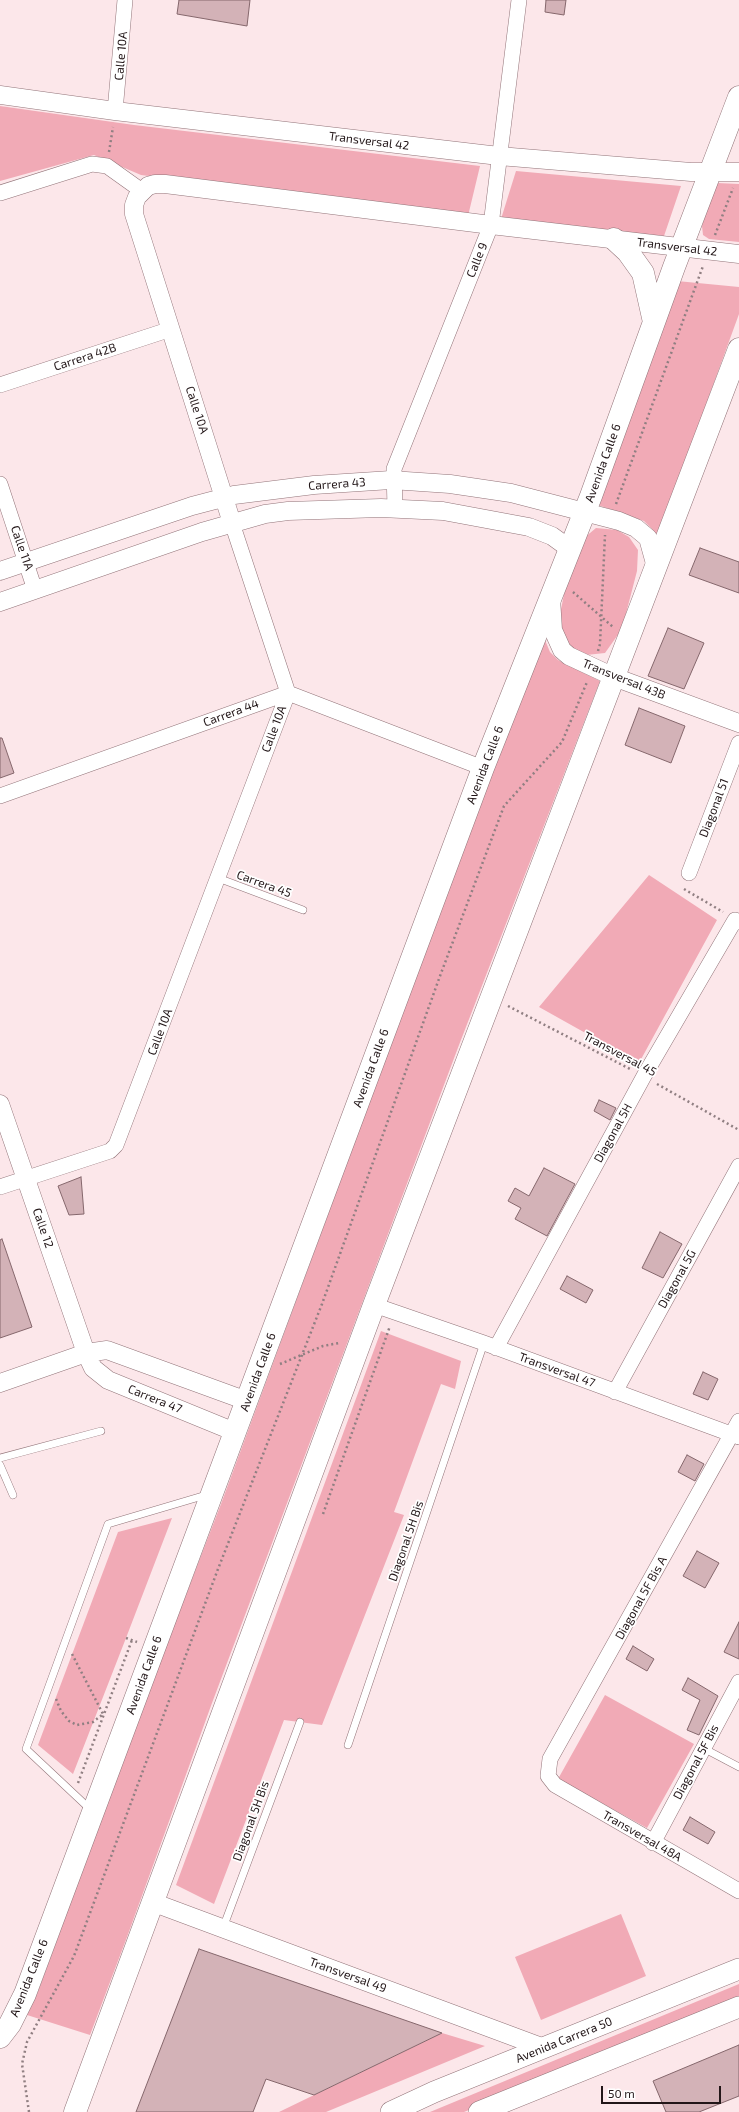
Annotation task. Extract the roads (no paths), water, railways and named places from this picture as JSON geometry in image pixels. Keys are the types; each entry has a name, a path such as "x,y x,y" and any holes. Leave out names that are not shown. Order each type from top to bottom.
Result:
{"main road":[{"name":"Avenida Calle 6","path":"0,2037 10,2024 25,1994 483,768 585,512 654,322 739,97"},
{"path":"614,239 628,252 643,273 654,322"},
{"path":"75,2112 374,1306 739,349"},
{"name":"Avenida Carrera 50","path":"390,2112 739,1969"},
{"path":"479,2112 739,2007"}],"street":[{"name":"Calle 10A","path":"115,111 125,0"},
{"name":"Calle 9","path":"396,508 394,469 491,225 518,0"},
{"name":"Transversal 42","path":"0,95 115,111 499,156 710,172 739,172"},
{"path":"0,193 87,164 107,166 142,191"},
{"name":"Transversal 42","path":"142,191 155,184 165,184 491,225 739,254"},
{"name":"Calle 10A","path":"0,1187 110,1151 116,1145 288,693 134,214 134,205 137,196 142,191"},
{"name":"Carrera 42B","path":"0,385 171,329"},
{"name":"Carrera 43","path":"0,571 192,506 225,498 314,485 394,480 478,487 518,495 628,524 642,532 651,545 656,567"},
{"name":"Calle 11A","path":"0,484 36,590"},
{"name":"Carrera 43","path":"0,602 232,522 288,511 396,508 462,513 529,527 552,536 570,549"},
{"name":"Transversal 43B","path":"554,588 553,630 562,650 581,662 614,677 739,723"},
{"path":"288,693 483,768"},
{"name":"Carrera 44","path":"0,796 288,693"},
{"name":"Diagonal 51","path":"690,873 739,743"},
{"name":"Diagonal 5H","path":"490,1346 644,1076 737,921"},
{"name":"Calle 12","path":"0,1104 86,1353"},
{"name":"Diagonal 5G","path":"616,1392 739,1166"},
{"name":"Transversal 47","path":"374,1306 616,1392 737,1431"},
{"path":"0,1383 98,1350 117,1352 247,1401"},
{"name":"Carrera 47","path":"86,1353 93,1368 108,1380 236,1432"},
{"name":"Diagonal 5F Bis A","path":"548,1776 550,1760 737,1431"},
{"name":"Diagonal 5F Bis","path":"653,1843 739,1682"},
{"name":"Transversal 48A","path":"548,1776 555,1786 739,1891"},
{"name":"Transversal 49","path":"152,1902 544,2048"}],"lane":[{"name":"Carrera 45","path":"218,878 303,910"},
{"name":"Diagonal 5H Bis","path":"348,1745 490,1346"},
{"path":"0,1458 101,1431"},
{"path":"0,1465 13,1495"},
{"path":"93,1812 26,1749 108,1524 212,1494"},
{"name":"Diagonal 5H Bis","path":"223,1928 300,1722"},
{"path":"703,1748 739,1767"}]}
